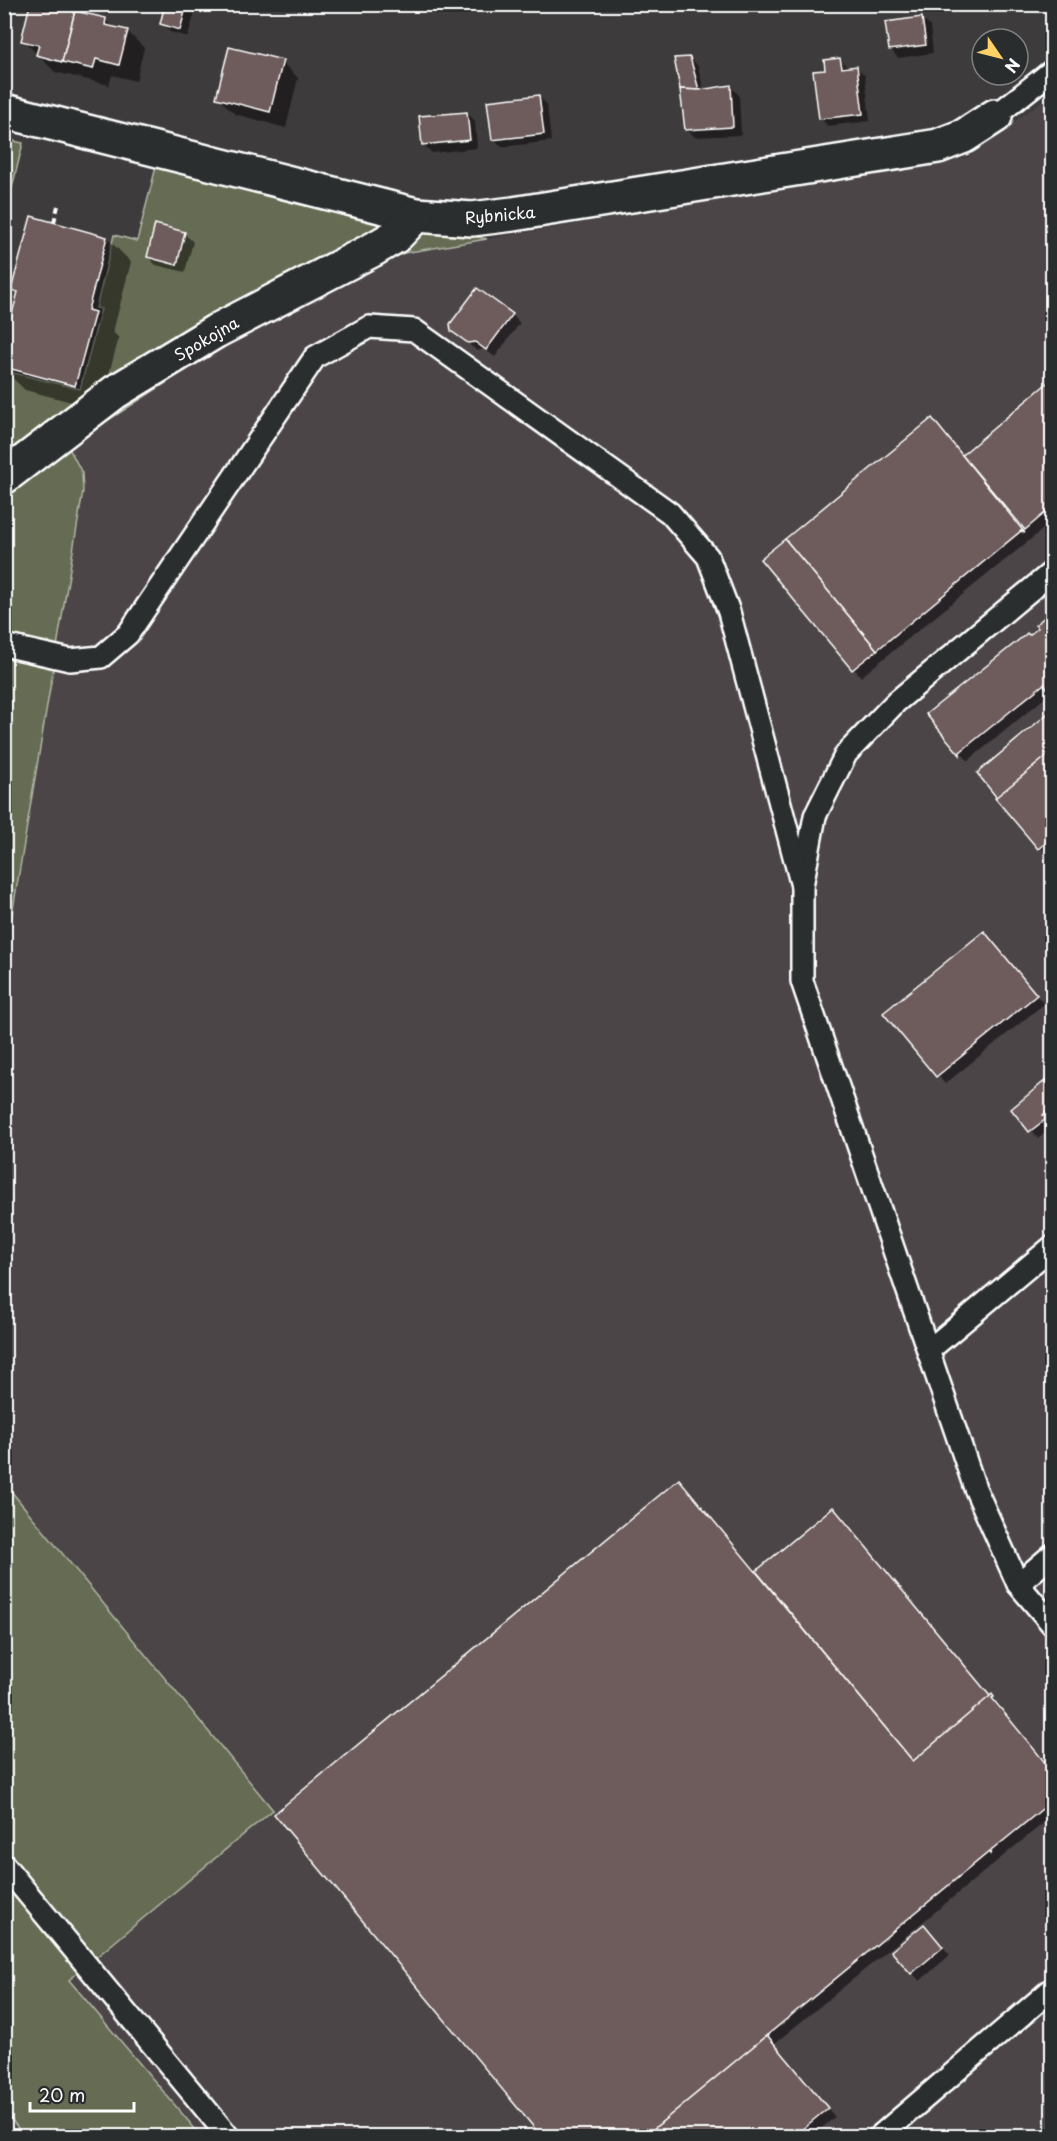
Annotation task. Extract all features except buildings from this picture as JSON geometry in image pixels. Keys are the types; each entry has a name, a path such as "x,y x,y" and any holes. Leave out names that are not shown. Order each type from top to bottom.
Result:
{"street":[{"name":"Rybnicka","path":"4,111 416,215 472,219 938,146 964,136 995,116"},
{"name":"Spokojna","path":"4,477 115,392 216,331 374,249 396,236 416,215"}],"lane":[{"path":"995,116 1053,71"},
{"path":"4,645 70,660 101,657 128,634 315,357 369,327 414,330 670,513 708,557 729,612 802,886"},
{"path":"1053,572 896,702 846,754 815,816 802,886 802,981 975,1488 1018,1584 1053,1624"},
{"path":"928,1351 1053,1247"},
{"path":"1018,1584 1053,1556"},
{"path":"4,1865 228,2136"},
{"path":"880,2136 1053,1989"}],"path":[{"path":"54,222 59,202"},
{"path":"4,2132 8,2136"}],"shaded area":[{"path":"1052,93 1052,2136 201,2136 69,1980 272,1809 5,1481 5,957 83,491 82,473 68,446 240,335 405,253 967,158"}],"green space":[{"path":"5,139 23,143 12,188 5,186"},
{"path":"156,167 487,239 404,253 240,335 68,446 82,473 83,491 5,957 5,371 80,389 101,309 96,308 114,235 137,241"},
{"path":"5,1481 273,1810 69,1980 201,2136 24,2136 5,2111"}]}
